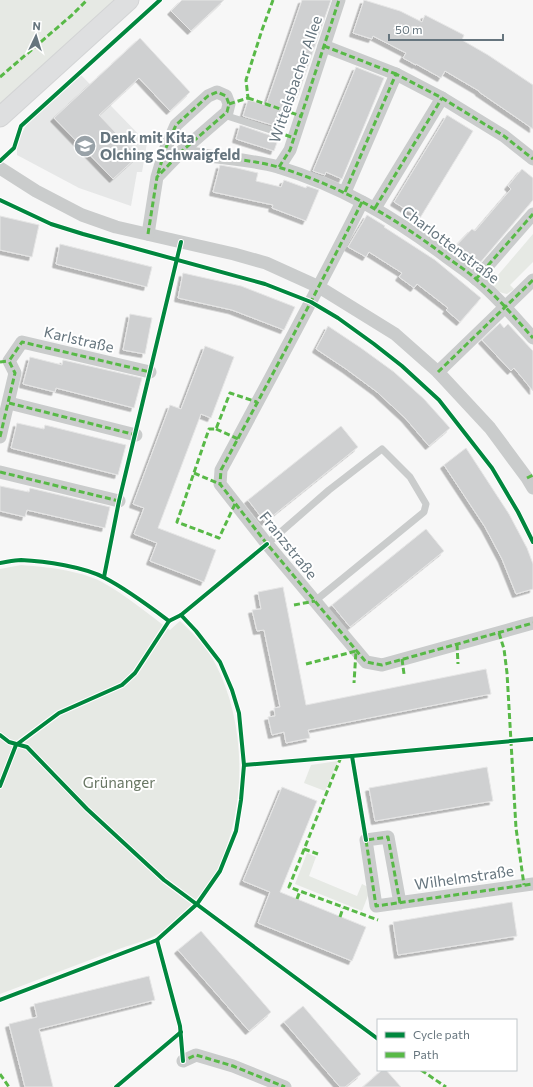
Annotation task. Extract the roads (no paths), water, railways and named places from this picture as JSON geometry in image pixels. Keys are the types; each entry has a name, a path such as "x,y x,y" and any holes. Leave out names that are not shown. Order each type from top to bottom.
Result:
{"street":[{"path":"0,117 129,0"},
{"name":"Wittelsbacher Allee","path":"279,167 290,150 339,0"},
{"path":"324,46 396,74 442,98 504,136 533,159"},
{"path":"345,192 396,74"},
{"path":"148,234 157,177 165,150 176,125 208,96 217,92 226,96 229,104 227,112 182,151 157,177"},
{"path":"375,208 442,98"},
{"name":"Charlottenstraße","path":"182,151 260,162 279,167 345,192 375,208 425,241 476,279 506,308 533,338"},
{"path":"0,168 36,191 82,215 116,227 234,254 266,263 319,287 395,334 438,372 490,428 531,480"},
{"path":"319,287 362,202"},
{"path":"476,279 533,214"},
{"path":"438,372 506,308 533,280"},
{"name":"Franzstraße","path":"319,287 222,470 220,484 267,544 366,662 382,665 533,623"},
{"name":"Karlstraße","path":"0,437 15,373 5,362 22,342 150,372"},
{"path":"9,403 136,435"},
{"path":"0,472 119,501"},
{"name":"Wilhelmstraße","path":"400,903 388,837 366,840 376,906 400,903 533,884"},
{"path":"183,1061 196,1055 233,1066 285,1087"}],"lane":[{"path":"224,115 277,132"},
{"path":"267,544 329,490 382,449 410,477 426,504 424,512 315,601"}],"place":[{"name":"Denk mit Kita Olching Schwaigfeld","path":"85,146"}],"park label":[{"name":"Grünanger","path":"119,782"}]}
